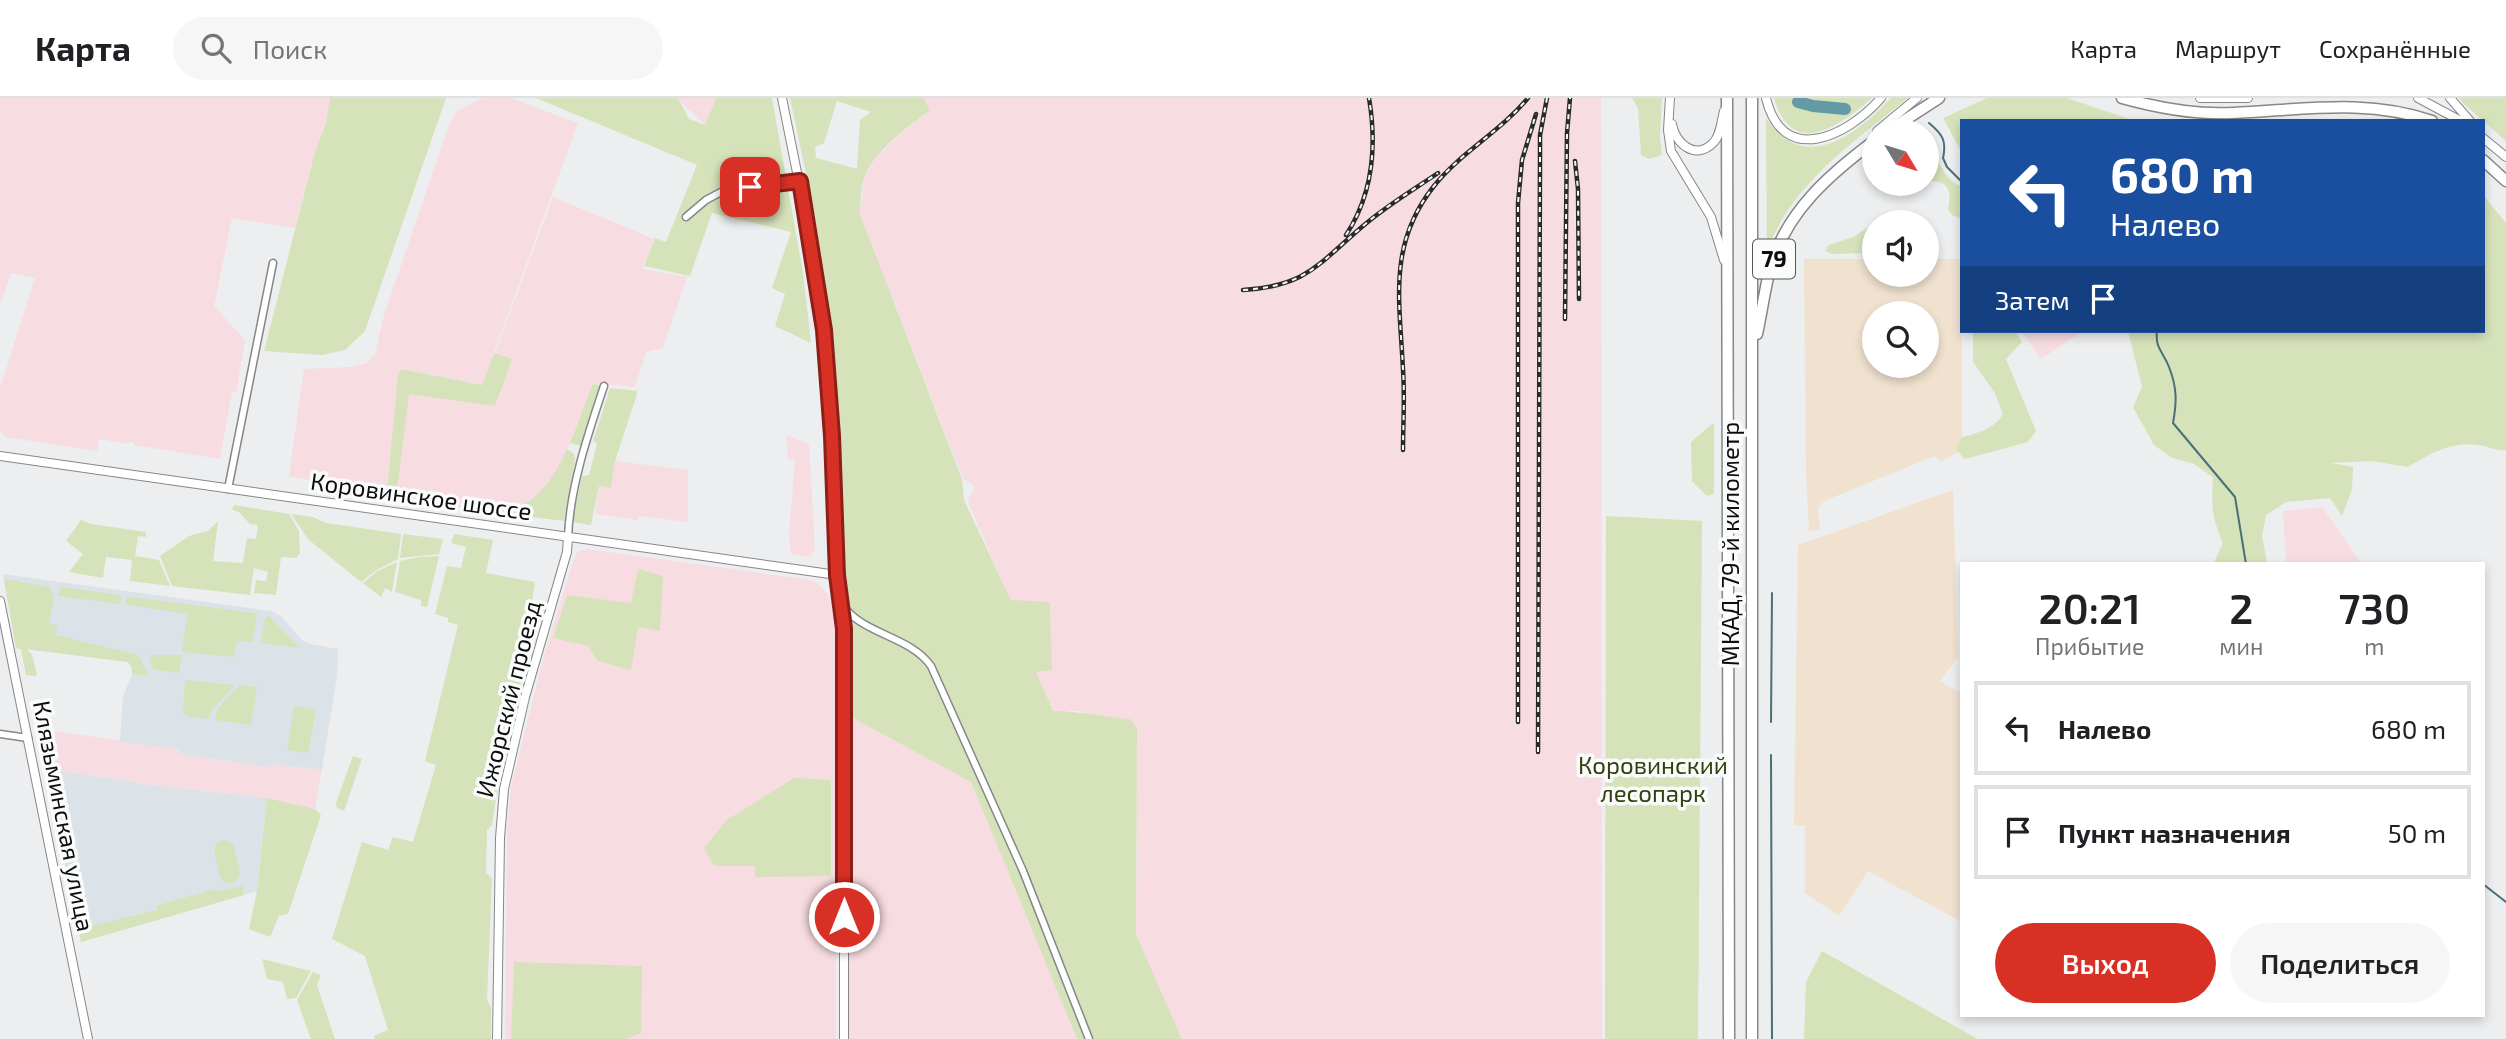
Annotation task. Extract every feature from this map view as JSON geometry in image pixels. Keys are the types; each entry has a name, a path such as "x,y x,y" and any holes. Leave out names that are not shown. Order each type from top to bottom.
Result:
{"highway":[{"name":"МКАД, 79-й километр","path":"1727,98 1729,1039"},
{"name":"МКАД, 79-й километр","path":"1752,98 1752,1039"},
{"path":"1907,119 1940,98"},
{"path":"2122,98 2179,111 2230,114 2367,102 2402,108 2427,119"},
{"path":"1853,157 1862,150"},
{"name":"79","path":"1752,354 1771,266 1786,230 1804,203 1853,157"},
{"path":"2485,162 2506,181"}],"main road":[{"path":"782,98 800,181 824,330 832,436 837,575 844,629 844,1039"},
{"path":"1672,98 1672,127 1675,136 1685,147 1699,150 1713,144 1718,135 1727,98"},
{"path":"1672,98 1668,130 1671,151 1711,218 1727,272"},
{"path":"1766,98 1771,116 1783,131 1800,139 1816,140 1853,123 1881,98"},
{"path":"1892,119 1917,98"},
{"path":"2200,98 2248,98"},
{"path":"2418,98 2457,119"},
{"path":"2450,98 2468,119"},
{"path":"2485,138 2506,157"},
{"path":"1853,157 1862,148"},
{"name":"Коровинское шоссе","path":"0,456 837,575"},
{"name":"Ижорский проезд","path":"498,1039 500,838 504,789 525,697 567,552 568,537"},
{"name":"Клязьминская улица","path":"0,601 88,1039"}],"street":[{"path":"686,217 706,200 721,192 800,181"},
{"path":"228,489 273,263"},
{"path":"568,537 568,524 582,459 604,386"},
{"path":"841,602 847,612 857,620 920,653 931,666 1023,871 1090,1039"},
{"path":"0,734 28,738"}],"shaded area":[{"path":"0,98 330,98 326,123 315,152 295,228 232,218 214,306 245,340 220,459 134,445 134,442 128,444 99,439 97,451 5,437 0,430 0,388 35,278 11,273 0,305"},
{"path":"482,98 510,98 578,123 482,385 402,369 477,401 553,197 654,239 642,269 687,277 663,348 646,352 635,387 593,383 562,462 550,481 535,497 517,509 499,513 396,498 289,476 304,369 351,367 367,363 375,354 384,315 448,128 457,111"},
{"path":"678,98 716,98 705,125 679,100"},
{"path":"923,98 1601,98 1602,1039 1182,1039 1136,934 1137,728 1129,719 1092,716 1078,711 1053,711 1035,671 1052,670 1050,602 1011,601 967,500 974,485 963,479 860,214 864,178 875,159 930,110"},
{"path":"1804,259 1862,259 1862,287 1939,287 1939,259 1960,259 1962,450 1941,461 1935,456 1824,501 1818,509 1820,529 1809,531"},
{"path":"2022,333 2080,333 2041,359"},
{"path":"786,435 809,444 815,550 808,557 791,554 789,536 795,460 788,459"},
{"path":"615,461 688,470 688,522 639,516 638,520 595,514 599,486 611,488"},
{"path":"1953,490 1958,657 1940,681 1960,693 1960,921 1868,871 1839,916 1805,893 1805,826 1794,825 1798,545"},
{"path":"2322,507 2360,562 2286,562 2283,511"},
{"path":"587,549 811,580 821,586 829,596 835,617 836,1039 505,1039 507,832 511,787 546,648 574,559 577,552"},
{"path":"3,574 271,611 281,616 302,640 338,649 337,675 322,770 271,764 268,767 180,754 180,749 120,742 123,696 132,674 131,664 16,648"},
{"path":"851,717 971,782 1077,1039 849,1039 848,830"},
{"path":"39,729 180,749 180,754 268,767 271,764 322,770 315,809 267,798 150,785 44,768"},
{"path":"50,769 150,785 267,798 257,891 81,942 58,829"}],"green space":[{"path":"330,98 446,98 365,331 345,350 322,355 264,351 315,152 326,123"},
{"path":"536,98 678,98 689,119 705,125 716,98 772,98 803,273 811,343 775,326 785,294 772,288 791,232 712,213 690,276 644,266 655,238 666,242 697,165"},
{"path":"790,98 923,98 930,110 893,139 870,166 862,185 860,214 962,479 964,500 1011,600 1050,602 1052,670 1036,672 1053,711 1130,719 1137,728 1136,934 1182,1039 1077,1039 971,782 851,717 850,637 832,337 814,211","holes":["837,101 871,112 860,120 857,169 816,158 815,147 824,143"]},
{"path":"1632,98 1662,98 1662,155 1649,159 1641,155 1638,108"},
{"path":"1774,98 1872,98 1832,127 1804,133 1792,128 1782,117"},
{"path":"1891,98 1908,98 1882,119 1869,119"},
{"path":"1987,98 2067,98 2129,119 1960,119 1960,149 1943,118"},
{"path":"2459,98 2506,98 2506,141 2485,122 2485,119 2481,119"},
{"path":"1766,118 1781,135 1797,144 1813,147 1829,144 1862,125 1862,135 1826,166 1791,206 1767,253"},
{"path":"1939,164 1946,175 1960,185 1960,218 1952,215 1948,209 1949,191 1940,183"},
{"path":"2485,197 2506,223 2506,450 2459,445 2433,453 2408,467 2372,461 2331,463 2353,467 2352,490 2342,516 2330,498 2286,502 2266,515 2262,536 2267,562 2214,562 2223,543 2213,511 2213,477 2194,464 2172,458 2154,445 2133,407 2142,387 2128,333 2485,333"},
{"path":"1862,231 1862,253 1832,254 1825,251 1829,245"},
{"path":"1973,333 2016,333 2022,342 2006,359 2036,431 2028,442 1965,459 1956,450 1962,437 1991,427 2003,414 1995,393 1973,362"},
{"path":"494,353 512,359 495,406 409,394 396,498 387,490 398,375 401,369 482,385"},
{"path":"593,383 602,386 581,446 570,443"},
{"path":"610,388 638,391 615,461 611,488 599,486 591,525 572,522 582,476 589,475 597,444 593,441"},
{"path":"1712,424 1714,494 1707,496 1692,481 1691,442"},
{"path":"567,449 574,454 575,460 564,521 499,513 523,505 541,490 556,471"},
{"path":"234,505 289,514 299,531 300,553 296,558 281,557 276,595 254,593 256,580 266,581 268,572 254,568 250,595 172,586 160,556 189,536 208,531 218,521 213,561 243,563 247,538 256,539 258,525 250,524 232,509"},
{"path":"291,514 313,517 326,523 401,534 398,559 361,582 309,540"},
{"name":"Коровинский лесопарк","path":"1606,516 1702,521 1698,1039 1605,1039"},
{"path":"81,520 91,524 146,532 146,537 138,536 135,556 159,560 170,586 130,581 132,560 106,557 103,578 69,572 83,554 66,541"},
{"path":"403,534 443,539 439,554 400,558"},
{"path":"454,534 493,540 486,573 535,582 532,602 521,635 533,638 503,753 492,825 487,830 486,873 492,878 487,1000 491,1007 491,1039 375,1039 374,1036 388,1030 365,956 332,939 362,842 388,850 393,837 413,842 436,765 425,761 458,625 435,614 447,566 461,568 466,547 451,543"},
{"path":"439,556 427,607 421,606 421,600 395,592 400,561"},
{"path":"397,562 392,592 385,588 381,597 363,583 376,572"},
{"path":"638,569 663,576 660,631 638,627 631,670 598,661 588,646 553,638 567,595 631,603"},
{"path":"4,579 50,587 54,597 49,624 57,625 56,635 138,655 148,672 147,676 132,674 128,662 27,649 32,655 37,674 26,675 21,649 16,648"},
{"path":"62,587 119,595 120,604 57,596"},
{"path":"127,598 257,614 253,642 237,641 234,657 182,652 187,614 125,604"},
{"path":"268,616 300,648 261,643 264,621"},
{"path":"152,655 182,655 179,673 154,670 149,662"},
{"path":"185,680 235,685 212,707 209,719 188,717 183,712"},
{"path":"240,685 257,687 251,725 215,720 217,709"},
{"path":"294,706 316,710 308,753 287,750"},
{"path":"353,756 362,759 344,811 337,808 336,803"},
{"path":"794,778 831,780 831,876 755,877 755,866 714,866 704,848 727,820"},
{"path":"267,798 315,809 321,815 288,914 279,916 270,937 249,929 257,891"},
{"path":"229,841 234,846 240,874 232,884 220,878 214,850 216,843"},
{"path":"243,886 244,895 81,942 78,929 157,910 158,905 215,889"},
{"path":"1822,951 1978,1039 1804,1039 1806,982"},
{"path":"262,959 311,971 296,998 287,999 283,982 267,979"},
{"path":"514,962 642,966 641,1033 626,1039 511,1039"},
{"path":"313,972 321,975 317,985 335,1039 311,1039 297,1000"}],"waterway":[{"path":"1798,102 1845,109"},
{"path":"1939,134 1947,167 1960,180"},
{"path":"2157,333 2158,346 2172,374 2175,388 2173,423 2235,497 2246,562"},
{"path":"1771,722 1772,593"},
{"path":"1771,755 1772,1039"},
{"path":"2485,886 2506,902"}],"railway":[{"path":"1346,235 1362,203 1371,169 1373,134 1369,98"},
{"path":"1403,450 1404,390 1399,297 1403,252 1409,230 1419,208 1434,186 1528,98"},
{"path":"1538,752 1540,135 1547,98"},
{"path":"1565,319 1567,133 1570,98"},
{"path":"1518,722 1518,203 1522,160 1536,114"},
{"path":"1575,161 1578,189 1579,299"},
{"path":"1243,290 1282,284 1310,271 1381,212 1438,173"}],"route":[{"path":"750,187 800,181 824,330 832,436 837,575 844,629 844,917"}]}
